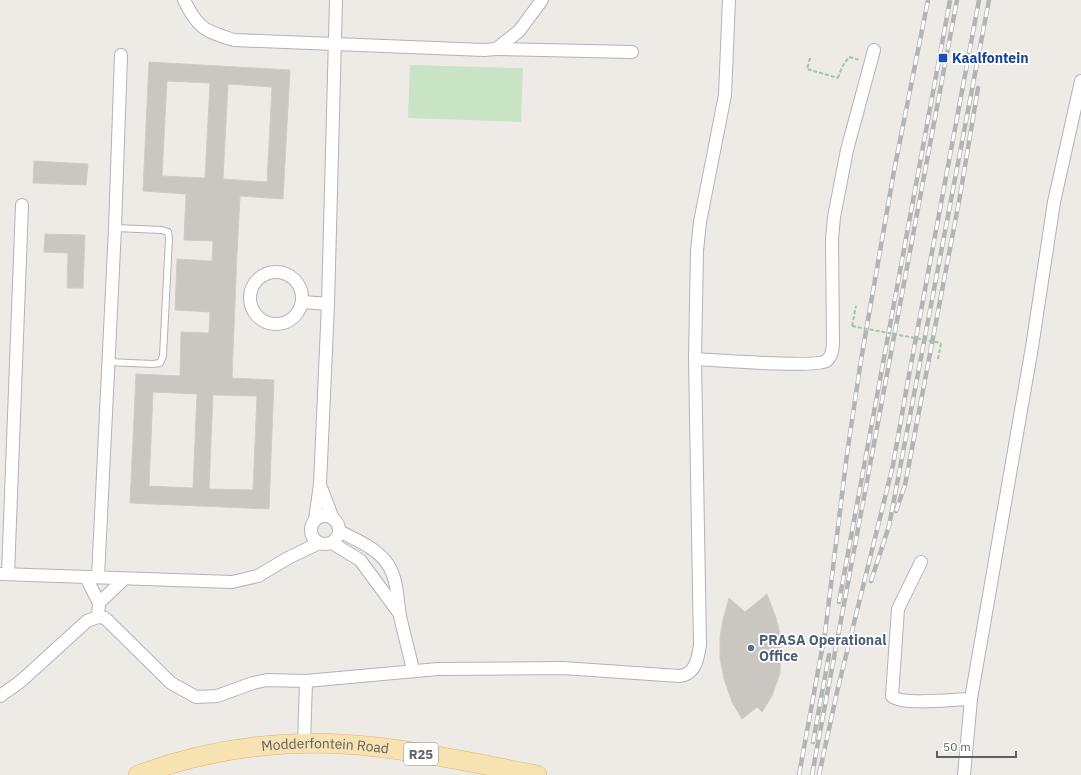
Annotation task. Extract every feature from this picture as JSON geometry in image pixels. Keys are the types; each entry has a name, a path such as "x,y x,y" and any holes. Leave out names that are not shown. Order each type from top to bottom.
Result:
{"main road":[{"name":"Modderfontein Road","path":"138,775 174,762 199,756 267,745 304,743 376,746 537,775"}],"street":[{"path":"184,0 193,19 208,32 234,40 632,52"},
{"path":"288,558 310,533 312,524 315,520 320,484 328,304 336,0"},
{"path":"496,49 526,23 542,0"},
{"path":"0,696 21,681 87,621 98,617 105,618 171,683 196,697 217,696 261,681 306,681 413,670 488,667 563,668 684,676 692,670 697,661 700,646 695,359 700,222 725,95 729,0"},
{"path":"695,359 806,364 826,361 830,356 833,341 832,239 834,217 847,150 874,50"},
{"path":"98,578 115,228 121,55"},
{"path":"964,775 971,699 1032,348 1054,202 1081,81"},
{"path":"22,205 4,574 232,582 258,576 288,558 319,543 332,543 360,560 400,614"},
{"path":"275,272 284,273 292,277 299,284 302,292 302,302 300,310 294,318 277,324 268,323 260,318 254,311 250,294 256,282 266,274 275,272"},
{"path":"302,302 328,304"},
{"path":"320,484 333,519 338,526 338,536 332,543"},
{"path":"315,520 324,516 333,519"},
{"path":"339,531 372,549 385,562 393,576 413,670"},
{"path":"310,533 319,543"},
{"path":"370,572 385,562"},
{"path":"922,562 898,609 892,696 898,699 912,701 971,699"},
{"path":"86,577 99,603 98,617"},
{"path":"99,603 124,579"},
{"path":"304,743 306,681"}],"lane":[{"path":"108,362 153,364 160,363 163,356 169,238 168,232 162,230 115,228"}],"path":[{"path":"810,58 807,69 838,78 842,66 849,57 871,62"},
{"path":"856,306 852,326 941,342 938,359"}],"green space":[{"path":"410,65 523,68 521,122 408,118"}],"building":[{"path":"149,62 290,70 283,199 240,196 237,253 232,378 274,380 269,509 130,503 136,374 180,376 181,332 209,333 210,312 175,310 177,259 212,261 213,241 184,240 186,194 143,191","holes":["167,81 210,83 205,178 162,176","228,84 272,87 267,182 223,179","153,392 197,394 193,488 149,486","213,395 257,396 253,490 209,489"]},
{"path":"34,161 88,164 86,185 33,183"},
{"path":"45,234 85,235 83,288 67,288 68,253 44,252"},
{"name":"PRASA Operational Office","path":"767,594 776,618 781,638 780,673 772,696 762,712 757,707 742,719 732,702 724,679 720,658 720,637 723,620 729,598 745,612"}],"railway":[{"path":"799,775 825,633 847,454 861,360 894,171 928,0"},
{"path":"839,602 950,0"},
{"path":"812,775 957,0"},
{"path":"819,775 837,692 893,465 979,0"},
{"path":"871,581 889,526 989,0"},
{"path":"896,511 905,485 960,196 978,88"},
{"path":"813,742 829,655"}],"place":[{"name":"Kaalfontein","path":"943,58"},
{"name":"PRASA Operational Office","path":"751,648"}]}
